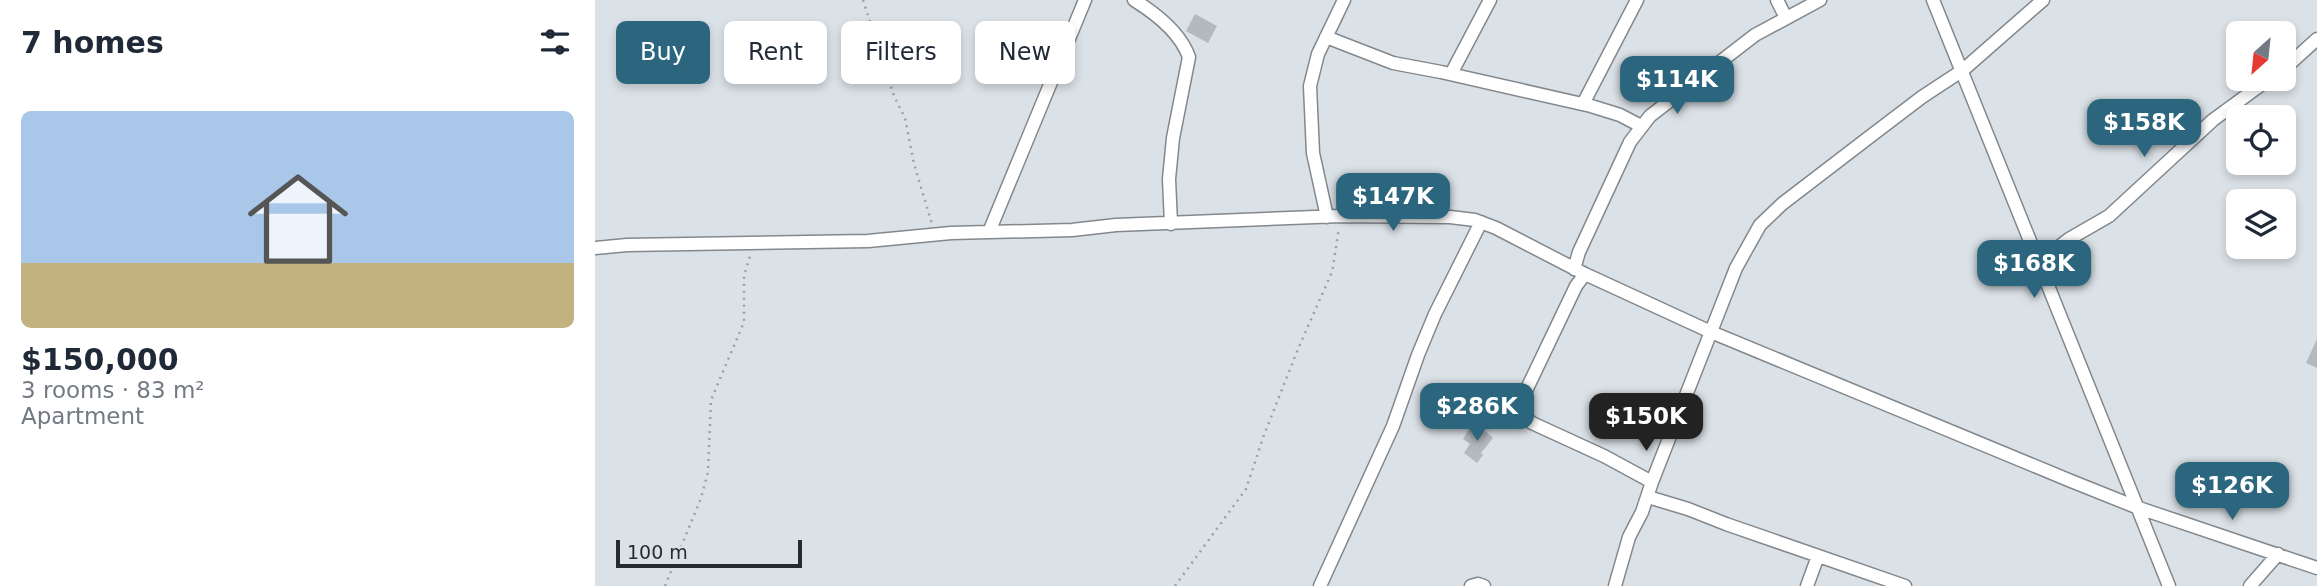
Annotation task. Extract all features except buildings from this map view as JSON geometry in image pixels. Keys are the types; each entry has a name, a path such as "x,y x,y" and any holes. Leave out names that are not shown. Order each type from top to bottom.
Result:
{"street":[{"path":"989,232 1085,0"},
{"path":"1133,0 1163,22 1183,45 1189,57 1173,138 1169,179 1171,224"},
{"path":"1334,217 1314,160 1310,86 1318,54 1344,0"},
{"path":"1451,74 1490,0"},
{"path":"1583,104 1637,0"},
{"path":"1777,0 1786,18"},
{"path":"1652,482 1532,423 1521,413 1521,404 1576,286 1616,172 1641,126 1690,83 1755,35 1820,0"},
{"path":"1933,0 2169,586"},
{"path":"1615,586 1629,537 1648,497 1736,268 1768,216 1922,97 1963,70 2043,0"},
{"path":"1326,37 1393,63 1583,104 1620,114 1641,126"},
{"path":"2296,58 2317,39"},
{"path":"2038,263 2069,239 2109,215 2213,120 2253,91"},
{"path":"595,247 868,241 989,232 1334,217 1450,217 1481,222 1579,272 1711,331 2136,507 2314,567 2317,553"},
{"path":"1321,586 1394,426 1435,314 1481,222"},
{"path":"1648,497 1905,586"},
{"path":"2251,586 2278,554"},
{"path":"1807,586 1818,556"},
{"path":"1471,586 1483,586"}],"path":[{"path":"863,0 894,96 905,118 922,197 936,235"},
{"path":"1175,586 1246,489 1298,349 1332,272 1334,217"},
{"path":"665,586 701,498 708,472 711,400 744,322 744,276 750,259 751,243"}]}
